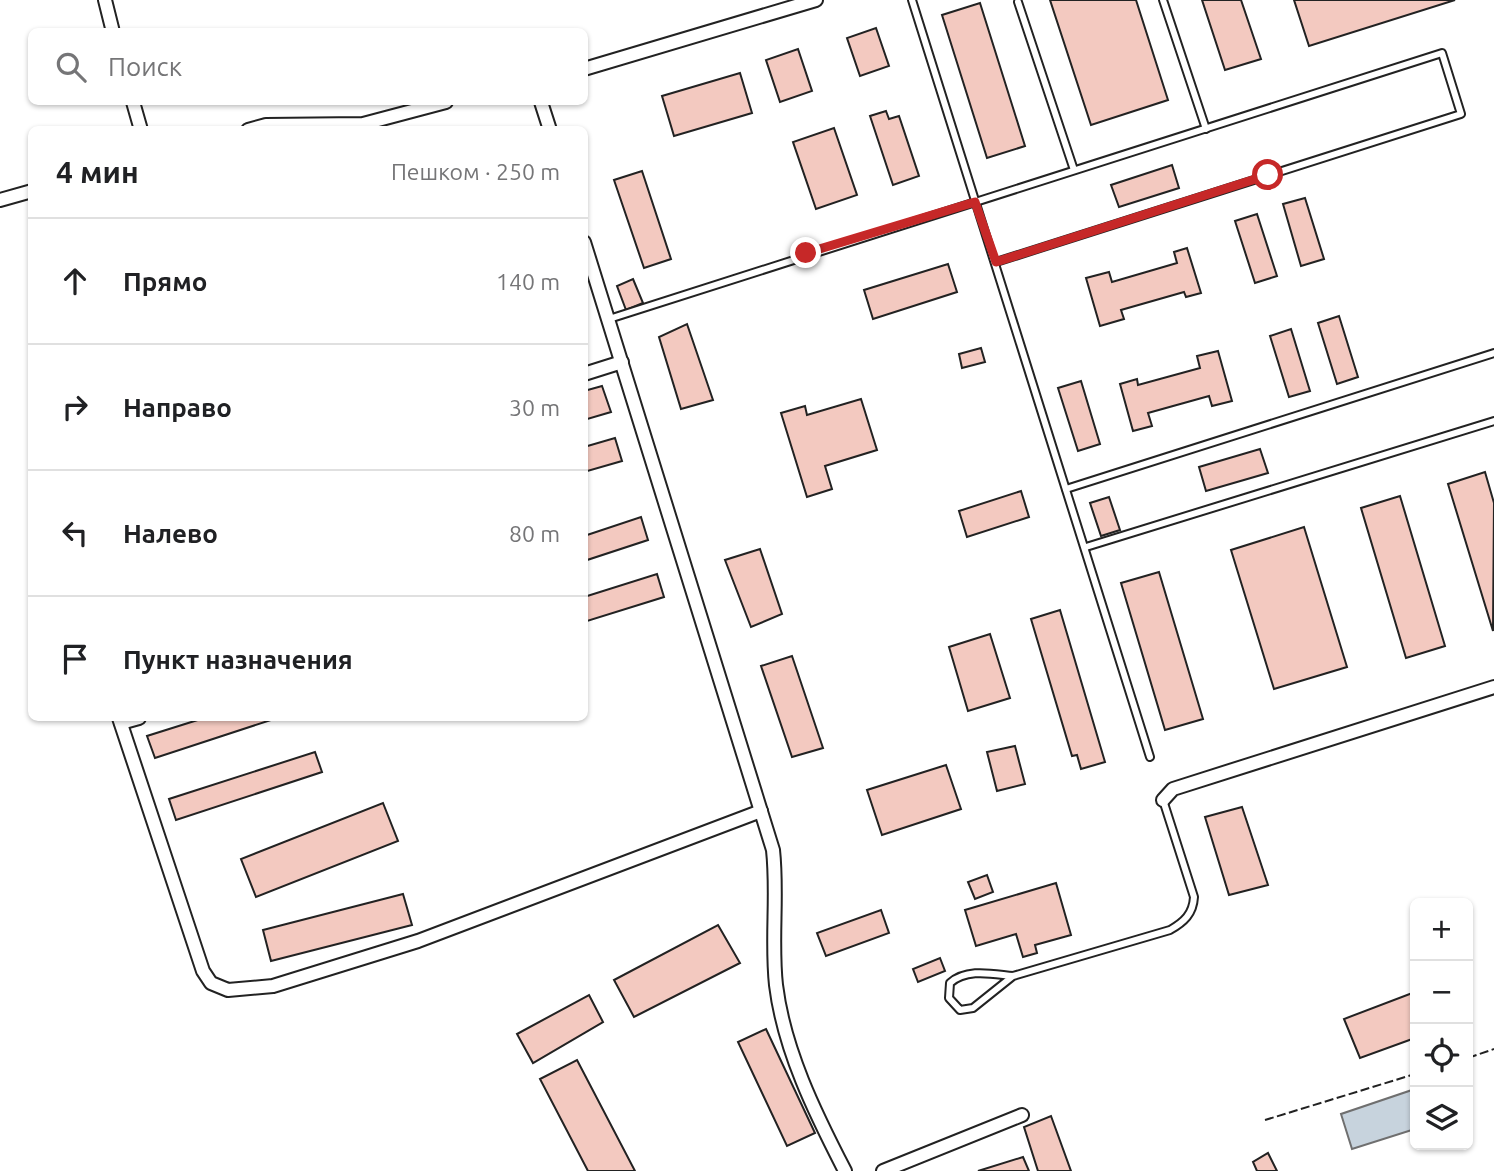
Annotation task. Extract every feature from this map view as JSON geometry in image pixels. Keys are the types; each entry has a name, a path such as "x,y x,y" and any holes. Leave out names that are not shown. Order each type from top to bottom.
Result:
{"street":[{"path":"105,0 112,28"},
{"path":"588,68 816,0"},
{"path":"134,105 140,126"},
{"path":"262,126 363,124 435,105"},
{"path":"542,105 549,126"},
{"path":"0,200 28,192"},
{"path":"589,274 609,319 773,850 776,878 774,942 777,987 791,1048 845,1171"},
{"path":"588,373 622,362"},
{"path":"1163,800 1173,789 1494,687"},
{"path":"120,721 203,971 211,983 228,990 273,986 418,941 761,811"},
{"path":"883,1171 1022,1115"}],"lane":[{"path":"912,0 1150,757"},
{"path":"1163,0 1206,129"},
{"path":"1018,2 1074,170"},
{"path":"609,319 1442,53 1461,114 996,262"},
{"path":"1066,489 1494,353"},
{"path":"1086,547 1494,421"},
{"path":"1013,976 973,1008 960,1010 949,998 950,983 957,977 973,973 1013,976 1170,930 1183,923 1194,908 1195,897 1163,800"}],"shaded area":[{"path":"1410,1091 1410,1131 1352,1149 1341,1114"}],"building":[{"path":"1050,0 1136,0 1168,100 1091,125"},
{"path":"1202,0 1241,0 1261,59 1225,70"},
{"path":"1294,0 1455,0 1309,46"},
{"path":"980,3 1025,146 987,158 942,15"},
{"path":"876,28 889,66 860,76 847,38"},
{"path":"798,49 812,91 780,102 766,60"},
{"path":"740,73 752,113 674,136 662,96"},
{"path":"886,111 889,119 899,116 919,176 893,185 870,116"},
{"path":"834,128 857,195 816,209 793,142"},
{"path":"1172,165 1179,188 1119,207 1111,185"},
{"path":"642,171 671,259 644,268 614,180"},
{"path":"1305,198 1324,259 1301,266 1283,204"},
{"path":"1257,214 1277,276 1255,283 1235,221"},
{"path":"1187,248 1201,293 1186,297 1184,292 1121,310 1124,319 1100,326 1086,278 1109,272 1112,282 1177,263 1174,252"},
{"path":"948,264 957,292 873,319 864,290"},
{"path":"633,279 643,303 626,310 617,286"},
{"path":"1339,316 1358,377 1337,384 1318,323"},
{"path":"687,324 713,400 681,409 659,337"},
{"path":"1291,329 1310,391 1289,397 1270,336"},
{"path":"981,348 985,362 962,368 959,354"},
{"path":"1218,351 1232,401 1212,406 1209,396 1148,413 1152,426 1133,431 1120,384 1137,379 1138,385 1200,368 1197,356"},
{"path":"1081,381 1100,444 1078,451 1058,388"},
{"path":"602,386 611,412 588,419 588,390"},
{"path":"861,399 877,450 825,466 832,489 807,497 781,413 805,406 807,415"},
{"path":"615,438 622,461 588,471 588,446"},
{"path":"1260,449 1268,473 1206,491 1199,467"},
{"path":"1485,472 1494,503 1493,631 1448,484"},
{"path":"1021,491 1029,517 967,537 959,511"},
{"path":"1400,496 1445,646 1406,658 1361,508"},
{"path":"1109,497 1120,530 1101,536 1090,503"},
{"path":"641,517 648,540 588,560 588,535"},
{"path":"1304,527 1347,667 1274,689 1231,550"},
{"path":"760,549 782,614 751,627 725,560"},
{"path":"1159,572 1203,719 1165,730 1121,583"},
{"path":"657,574 664,597 588,621 588,596"},
{"path":"1060,610 1105,762 1081,769 1077,755 1072,756 1031,619"},
{"path":"990,634 1010,698 968,711 949,647"},
{"path":"792,656 823,748 792,757 761,666"},
{"path":"194,721 268,721 155,758 147,736"},
{"path":"1015,746 1025,784 997,791 987,752"},
{"path":"315,752 322,772 176,820 169,799"},
{"path":"946,765 961,809 882,835 867,790"},
{"path":"383,803 398,841 256,897 241,859"},
{"path":"1242,807 1268,885 1229,895 1205,817"},
{"path":"987,875 993,892 975,899 968,882"},
{"path":"1056,883 1071,935 1035,945 1037,953 1023,957 1016,934 976,946 965,910"},
{"path":"403,894 412,925 271,961 263,930"},
{"path":"881,910 889,933 826,956 817,933"},
{"path":"718,925 740,963 634,1017 614,980"},
{"path":"940,958 945,971 918,982 913,969"},
{"path":"1410,994 1410,1040 1360,1058 1344,1019"},
{"path":"589,995 603,1022 533,1063 517,1034"},
{"path":"766,1029 815,1133 787,1146 738,1042"},
{"path":"577,1060 635,1171 588,1171 540,1079"},
{"path":"1051,1116 1071,1171 1038,1171 1024,1127"},
{"path":"1268,1153 1277,1171 1257,1171 1253,1162"},
{"path":"1023,1157 1029,1171 978,1171"}],"fence":[{"path":"1473,1056 1494,1049"},
{"path":"1265,1120 1410,1076"}],"route":[{"path":"806,253 975,202 996,262 1268,175"}]}
